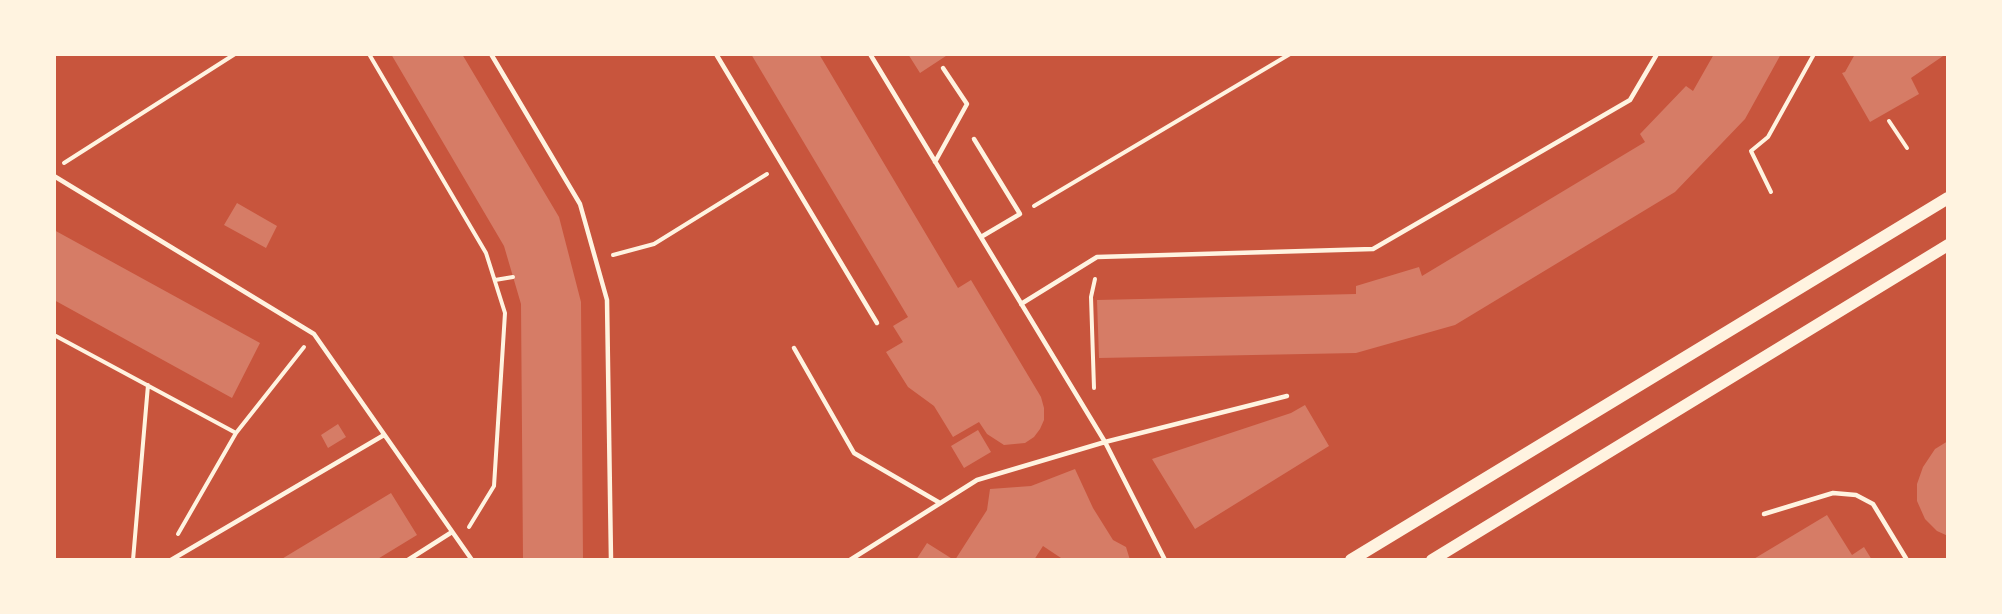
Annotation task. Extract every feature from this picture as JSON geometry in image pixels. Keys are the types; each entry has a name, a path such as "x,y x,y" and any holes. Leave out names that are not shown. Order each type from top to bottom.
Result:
{"main road":[{"path":"1351,560 1948,198"},
{"path":"1432,560 1948,245"}],"lane":[{"path":"491,54 580,204 607,300 611,560"},
{"path":"716,54 877,323"},
{"path":"870,54 1105,442 1165,560"},
{"path":"1021,304 1097,257 1373,249 1630,100 1657,54"},
{"path":"935,162 967,104 943,68"},
{"path":"974,139 1020,214 981,237"},
{"path":"54,176 314,334 472,560"},
{"path":"794,348 854,453 940,503"},
{"path":"850,560 977,480 1105,442 1287,396"},
{"path":"171,560 384,435"},
{"path":"1764,514 1833,493 1856,495 1873,504 1907,560"},
{"path":"408,560 452,532"}],"path":[{"path":"64,163 235,54"},
{"path":"369,54 486,253 505,313 494,486 459,542"},
{"path":"1020,214 1290,54"},
{"path":"1771,192 1750,151 1768,137 1814,54"},
{"path":"1889,121 1907,148"},
{"path":"596,260 654,244 783,165"},
{"path":"1096,427 1091,297 1097,257"},
{"path":"495,280 513,277"},
{"path":"54,334 236,433"},
{"path":"174,540 236,433 314,334"},
{"path":"133,560 148,385"}],"building":[{"path":"391,54 462,54 559,217 581,302 583,560 523,560 521,304 504,246"},
{"path":"751,54 819,54 958,288 971,280 1041,397 1044,420 1034,437 1025,443 1004,445 987,434 979,422 953,437 934,406 908,387 886,352 903,342 893,326 908,317"},
{"path":"908,54 949,54 920,73"},
{"path":"1714,54 1781,54 1745,119 1675,192 1455,325 1356,353 1099,358 1097,300 1356,294 1356,286 1419,267 1422,276 1645,142 1640,134 1686,86 1693,91"},
{"path":"1855,54 1946,54 1911,78 1919,94 1870,122 1842,73 1845,72"},
{"path":"237,203 277,226 266,248 224,225"},
{"path":"54,230 260,343 232,398 54,300"},
{"path":"1305,405 1329,446 1195,529 1152,459 1291,413"},
{"path":"338,424 346,437 328,448 321,435"},
{"path":"978,430 991,452 964,468 951,446"},
{"path":"1948,441 1948,536 1937,531 1925,519 1917,501 1917,484 1923,467 1935,449"},
{"path":"1075,469 1093,508 1113,540 1126,547 1130,560 1064,560 1043,546 1034,560 955,560 987,510 990,489 1031,486"},
{"path":"391,493 417,535 376,560 280,560"},
{"path":"1827,515 1852,555 1864,547 1872,560 1752,560"},
{"path":"927,543 954,560 916,560"}]}
